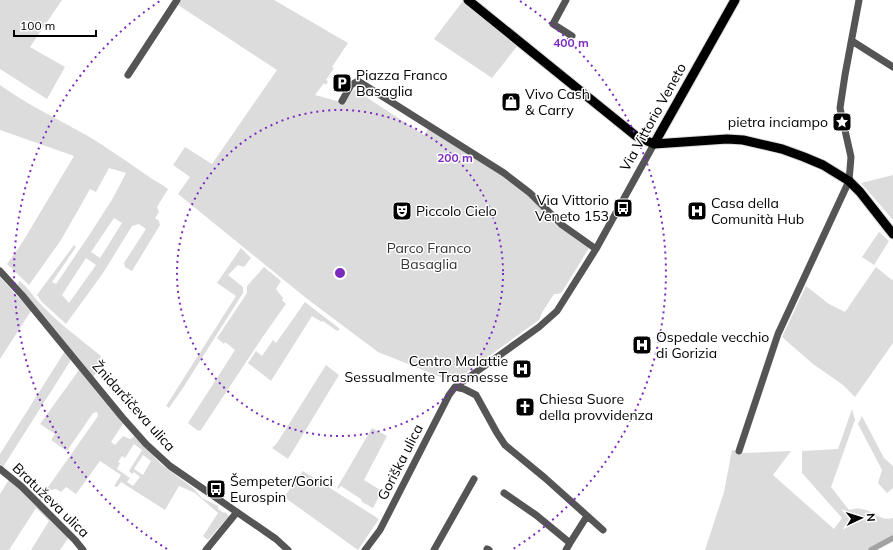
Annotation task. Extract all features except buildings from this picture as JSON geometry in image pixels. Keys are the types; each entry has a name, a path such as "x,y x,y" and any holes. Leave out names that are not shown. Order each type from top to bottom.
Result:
{"main road":[{"path":"468,0 636,136 654,144 727,139 756,142 782,149 816,162 849,181 860,192 893,234"},
{"name":"Via Vittorio Veneto","path":"654,144 735,0"}],"street":[{"path":"128,76 177,0"},
{"path":"566,0 553,24 572,36"},
{"path":"739,450 778,334 849,181 851,157 840,108 859,0"},
{"path":"852,41 893,67"},
{"path":"342,102 351,85 358,81 504,173 530,193 562,225 596,248"},
{"name":"Via Vittorio Veneto","path":"457,386 539,327 557,311 596,248 654,144"},
{"name":"Žnidarčičeva ulica","path":"0,271 22,295 146,444 170,466 276,539 288,550"},
{"path":"457,386 476,395 505,445 545,478 603,530"},
{"name":"Goriška ulica","path":"367,550 380,530 449,395 457,386"},
{"name":"Bratuževa ulica","path":"0,469 21,486 75,540 83,550"},
{"path":"434,550 474,479"},
{"path":"504,493 536,514 568,547 587,516"},
{"path":"206,550 237,512"}],"green space":[{"path":"0,0 62,0 30,47 65,67 47,99 0,69"},
{"name":"Parco Franco Basaglia","path":"181,0 274,0 348,43 332,67 334,68 326,80 328,81 326,85 324,83 315,95 344,103 354,89 424,135 429,128 521,188 557,226 589,248 562,292 554,294 539,320 453,382 378,352 306,298 178,194 190,177 173,165 185,147 212,164 277,70 178,5"},
{"path":"463,1 518,45 492,78 434,39"},
{"path":"0,85 33,106 88,136 168,189 157,207 159,212 155,218 159,221 160,225 132,271 125,267 124,263 146,229 139,224 132,226 103,273 66,324 42,302 37,295 74,245 76,247 52,282 56,284 113,198 126,173 109,168 96,192 90,189 61,240 29,285 7,264 22,243 74,156 0,130","holes":["114,218 122,223 100,258 91,252","86,258 96,265 69,303 62,295"]},
{"path":"893,175 893,220 861,183"},
{"path":"879,232 889,241 874,265 862,257"},
{"path":"241,248 251,258 244,267 238,265 228,275 243,287 243,293 169,408 166,406 236,296 217,283"},
{"path":"264,267 281,281 276,289 286,304 201,430 198,431 188,423 235,350 217,338 247,293 247,286"},
{"path":"876,267 892,280 893,279 893,343 855,397 843,385 813,364 782,337 806,286 829,304 845,312"},
{"path":"0,277 31,311 0,359"},
{"path":"19,281 26,286 36,299 67,329 101,356 98,362 100,368 93,377 18,285"},
{"path":"305,302 340,329 337,331 323,321 322,322 312,316 271,381 248,363 256,351 262,356 273,340 276,343"},
{"path":"65,351 71,360 3,467 0,464 0,454"},
{"path":"326,365 339,375 288,459 272,448 277,443"},
{"path":"79,370 123,424 111,442 115,445 123,436 130,439 134,436 161,464 193,488 202,498 218,506 218,509 224,513 225,512 229,516 208,540 203,536 218,513 195,493 179,486 165,510 121,482 117,487 114,486 121,475 100,461 76,494 66,487 61,492 56,489 51,490 41,501 39,500 98,416 97,412 93,413 67,451 51,440 55,434 40,424","holes":["134,444 142,450 129,471 132,474 134,472 140,477 133,486 127,482 130,478 117,469 120,463 118,462 122,456 125,458","143,455 151,461 143,475 134,469"]},
{"path":"852,409 855,420 831,487 849,510 866,510 881,517 889,519 893,518 893,536 867,550 705,550 724,492 732,450 743,453 791,451 773,475 834,529 842,518 802,473 802,451 838,449"},
{"path":"862,416 884,458 893,466 893,488 887,493 878,483 882,470 858,424"},
{"path":"372,428 387,436 364,480 382,491 373,508 362,502 361,499 341,486 338,489 337,488"},
{"path":"303,471 379,519 358,550 284,497"},
{"path":"10,478 69,537 60,550 31,550 49,521 36,508 9,550 0,550 0,494"}],"waterway":[{"path":"871,550 893,538"}],"place":[{"name":"Piazza Franco Basaglia","path":"342,83"},
{"name":"Vivo Cash & Carry","path":"511,102"},
{"name":"pietra inciampo","path":"842,122"},
{"name":"Via Vittorio Veneto 153","path":"623,208"},
{"name":"Piccolo Cielo","path":"402,211"},
{"name":"Casa della Comunità Hub","path":"697,211"},
{"name":"Ospedale vecchio di Gorizia","path":"642,345"},
{"name":"Centro Malattie Sessualmente Trasmesse","path":"522,369"},
{"name":"Chiesa Suore della provvidenza","path":"525,407"},
{"name":"Šempeter/Gorici Eurospin","path":"216,489"}]}
